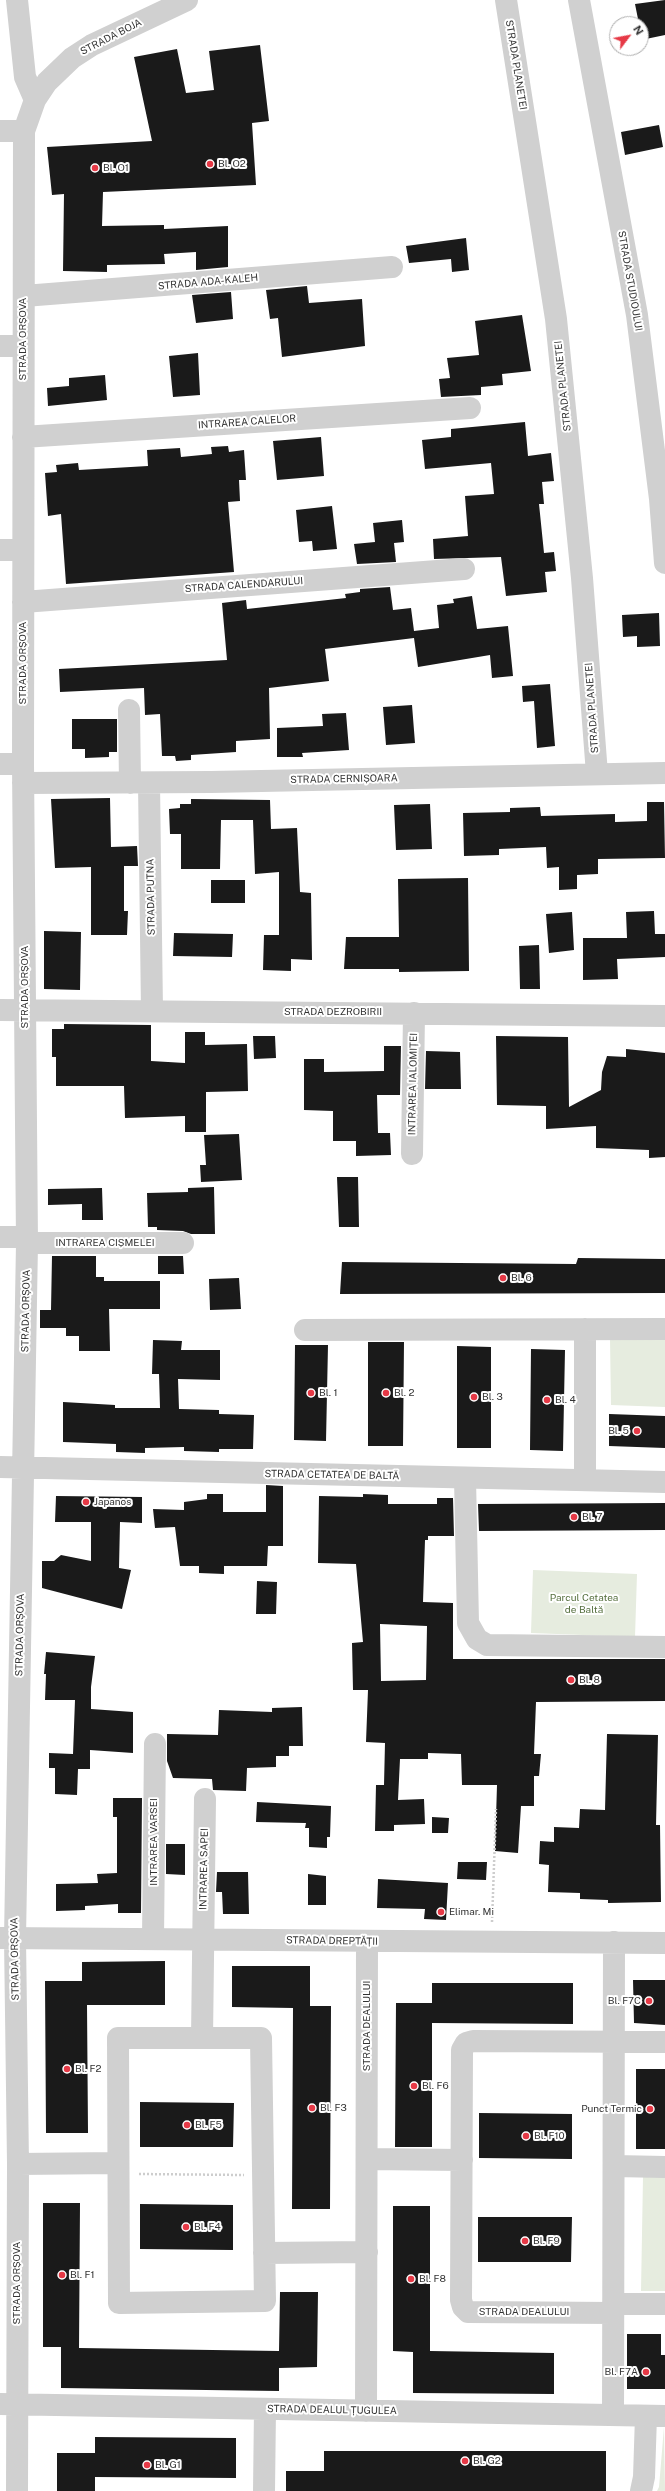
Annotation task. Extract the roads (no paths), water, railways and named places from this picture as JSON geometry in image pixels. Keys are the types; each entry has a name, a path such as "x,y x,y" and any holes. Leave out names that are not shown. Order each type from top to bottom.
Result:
{"street":[{"path":"17,0 25,77 35,100"},
{"name":"STRADA BOJA","path":"24,131 35,100 47,82 72,58 92,45 187,0"},
{"name":"STRADA PLANETEI","path":"506,0 556,319 582,578 597,774"},
{"name":"STRADA STUDIOULUI","path":"579,0 637,315 660,499 665,563"},
{"path":"0,131 24,131"},
{"name":"STRADA ORȘOVA","path":"17,2491 9,2405 18,2164 7,1938 24,1468 27,1240 23,774 24,131"},
{"name":"STRADA ADA-KALEH","path":"24,296 392,267"},
{"path":"0,346 23,346"},
{"name":"INTRAREA CALELOR","path":"23,437 470,408"},
{"path":"0,550 24,550"},
{"name":"STRADA CALENDARULUI","path":"23,602 464,569"},
{"name":"STRADA PUTNA","path":"129,710 139,783 152,1011"},
{"name":"STRADA CERNIȘOARA","path":"0,764 23,774 139,783 665,772"},
{"name":"STRADA DEZROBIRII","path":"0,1010 665,1016"},
{"name":"INTRAREA IALOMIȚEI","path":"412,1154 414,1013"},
{"name":"INTRAREA CIȘMELEI","path":"0,1237 27,1240 184,1243"},
{"path":"585,1329 585,1480"},
{"path":"304,1330 665,1329"},
{"name":"STRADA CETATEA DE BALTĂ","path":"0,1467 665,1482"},
{"path":"465,1478 468,1623 477,1639 487,1645 665,1646"},
{"name":"INTRAREA VARSEI","path":"153,1940 155,1744"},
{"name":"INTRAREA SAPEI","path":"202,2038 205,1799"},
{"name":"STRADA DREPTĂȚII","path":"7,1938 665,1943"},
{"name":"STRADA DEALULUI","path":"366,2411 367,1941"},
{"path":"614,1942 614,2415"},
{"path":"118,2038 261,2038 265,2301 119,2303 118,2169 118,2038"},
{"name":"STRADA DEALULUI","path":"613,2042 473,2041 466,2044 462,2050 461,2300 463,2307 468,2312 614,2308 665,2304"},
{"path":"613,2042 665,2042"},
{"path":"367,2159 462,2160"},
{"path":"18,2164 118,2169"},
{"path":"614,2166 665,2167"},
{"path":"264,2253 366,2252"},
{"name":"STRADA DEALUL ȚUGULEA","path":"9,2405 655,2416"},
{"path":"264,2491 265,2410"},
{"path":"641,2491 655,2416"}],"place":[{"name":"Bl. O2","path":"210,164"},
{"name":"Bl. O1","path":"95,168"},
{"name":"Bl. 6","path":"503,1278"},
{"name":"Bl. 1","path":"311,1393"},
{"name":"Bl. 2","path":"386,1393"},
{"name":"Bl. 3","path":"474,1397"},
{"name":"Bl. 4","path":"547,1400"},
{"name":"Bl. 5","path":"637,1431"},
{"name":"Japanos","path":"86,1502"},
{"name":"Bl. 7","path":"574,1517"},
{"name":"Bl. 8","path":"571,1680"},
{"name":"Elimar. Mi","path":"441,1912"},
{"name":"Bl. F7C","path":"649,2001"},
{"name":"Bl. F2","path":"67,2069"},
{"name":"Bl. F6","path":"414,2086"},
{"name":"Bl. F3","path":"312,2108"},
{"name":"Punct Termic","path":"650,2109"},
{"name":"Bl. F5","path":"187,2125"},
{"name":"Bl. F10","path":"526,2136"},
{"name":"Bl. F4","path":"186,2227"},
{"name":"Bl. F9","path":"525,2241"},
{"name":"Bl. F1","path":"62,2275"},
{"name":"Bl. F8","path":"411,2279"},
{"name":"Bl. F7A","path":"646,2372"},
{"name":"Bl. G2","path":"465,2461"},
{"name":"Bl. G1","path":"147,2465"}],"park label":[{"name":"Parcul Cetatea de Baltă","path":"584,1604"}]}
